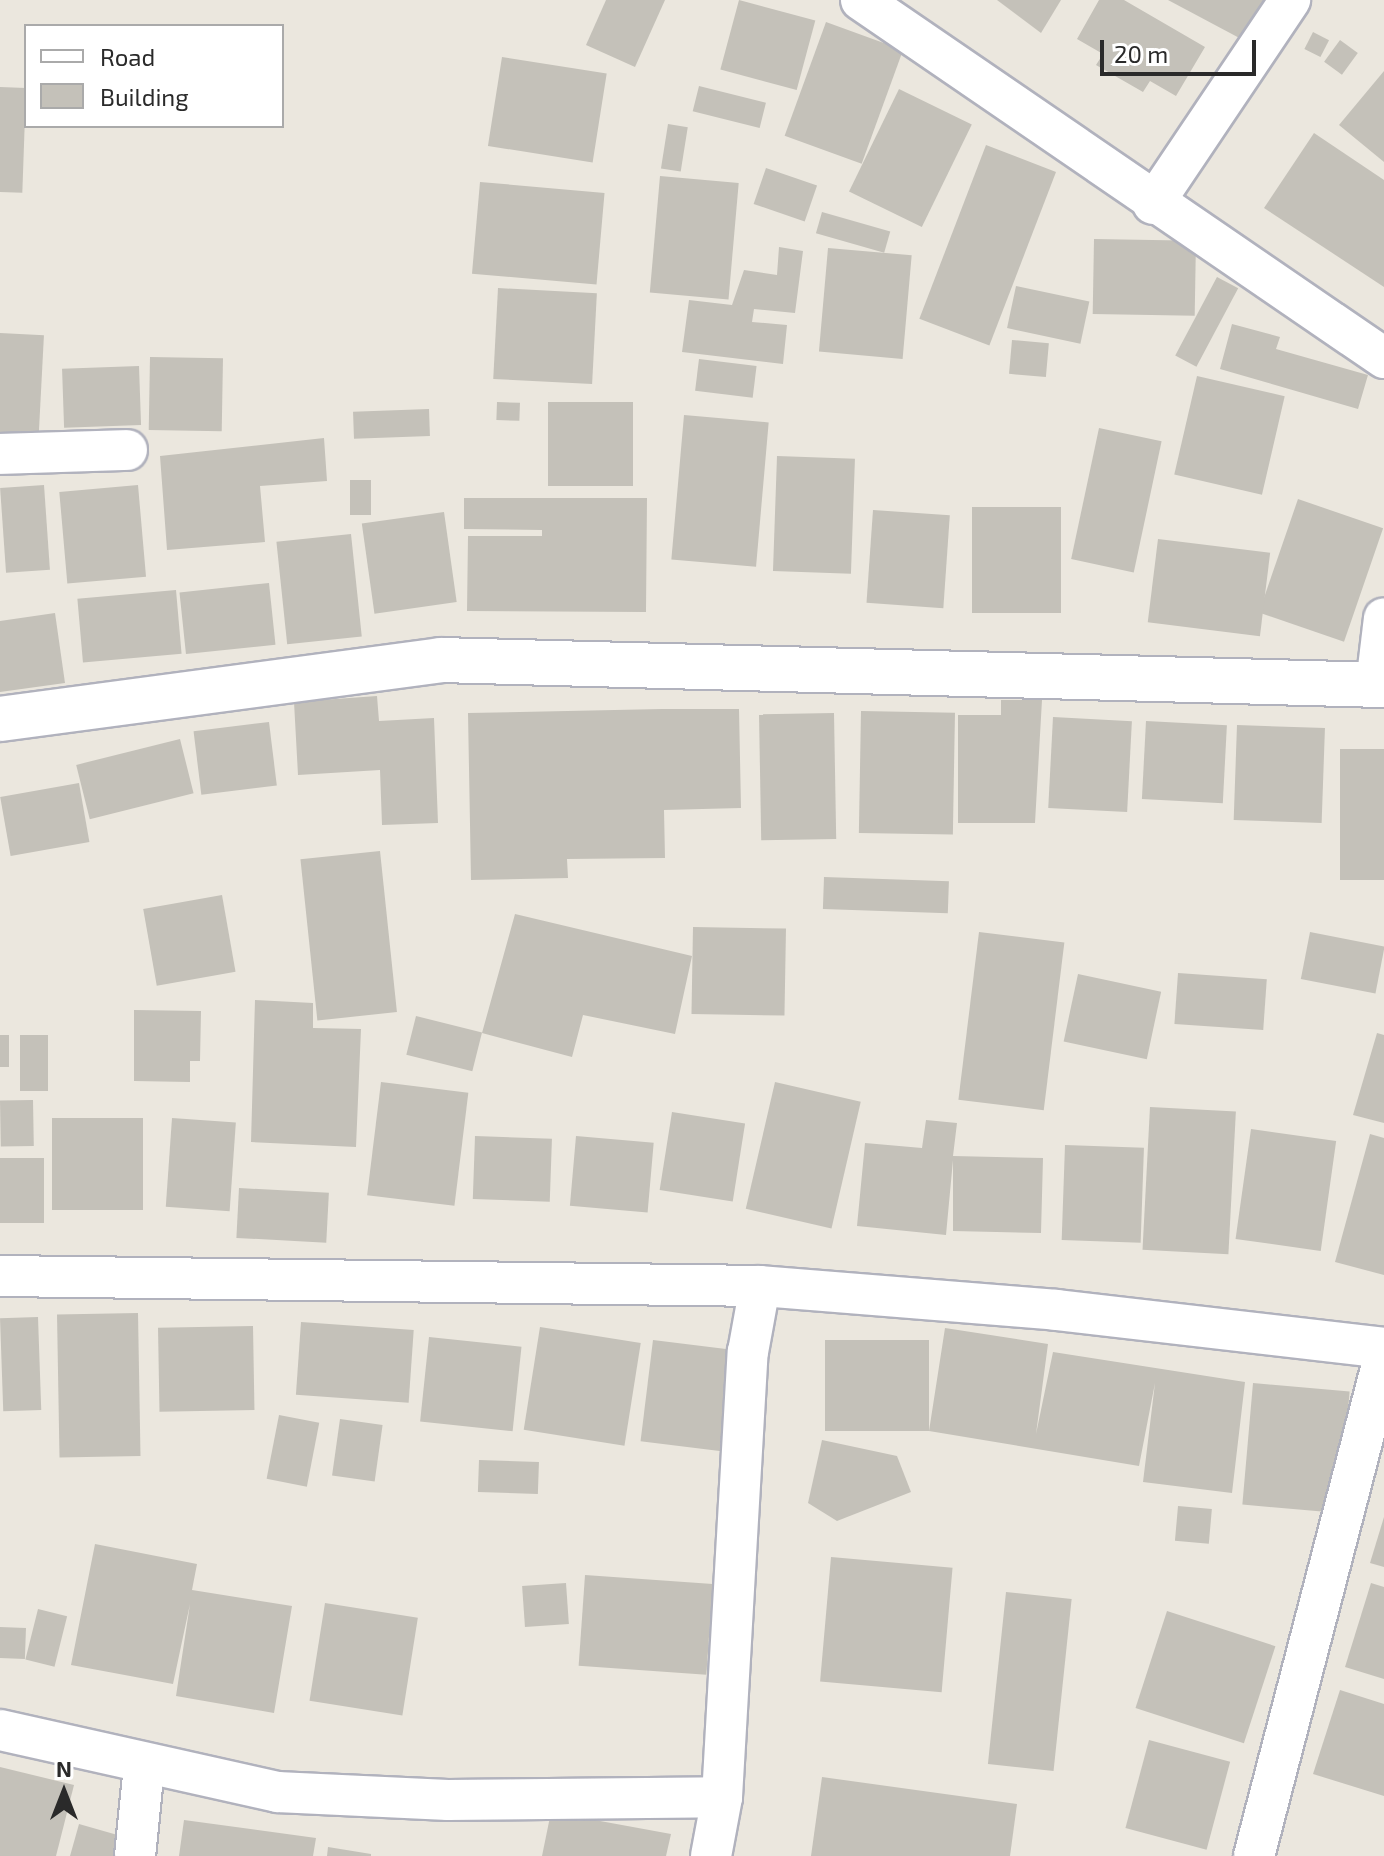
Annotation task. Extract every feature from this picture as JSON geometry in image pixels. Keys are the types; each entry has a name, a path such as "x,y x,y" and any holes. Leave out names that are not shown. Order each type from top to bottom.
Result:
{"street":[{"path":"861,0 1153,204 1384,358"},
{"path":"1153,204 1290,0"},
{"path":"0,454 127,450"},
{"path":"0,719 440,660 1380,685 1384,618"},
{"path":"0,1276 760,1286 1056,1310 1384,1348"},
{"path":"711,1856 722,1797 748,1352 760,1286"},
{"path":"1254,1856 1384,1357"},
{"path":"0,1730 144,1766 277,1792 448,1800 722,1797"},
{"path":"135,1856 144,1766"}],"building":[{"path":"606,0 665,0 635,67 586,45"},
{"path":"739,0 815,20 797,90 720,70"},
{"path":"997,0 1061,0 1041,33"},
{"path":"1099,0 1124,0 1205,47 1176,96 1150,81 1143,92 1096,65 1103,54 1077,39"},
{"path":"1168,0 1268,0 1245,41"},
{"path":"826,22 903,50 862,164 785,136"},
{"path":"1313,32 1329,40 1320,57 1304,49"},
{"path":"1340,40 1358,53 1342,75 1324,62"},
{"path":"502,57 607,74 593,162 488,146"},
{"path":"1384,71 1384,162 1339,125"},
{"path":"699,86 766,103 760,128 693,111"},
{"path":"0,87 24,88 22,193 0,192"},
{"path":"899,89 972,125 922,227 849,191"},
{"path":"668,124 688,127 681,172 661,168"},
{"path":"1314,133 1384,180 1384,287 1264,208"},
{"path":"986,145 1056,172 989,346 919,319"},
{"path":"766,168 817,186 805,222 754,204"},
{"path":"660,176 739,183 729,299 650,293"},
{"path":"480,182 605,193 597,285 472,274"},
{"path":"822,212 890,232 884,253 816,233"},
{"path":"1094,239 1196,241 1195,316 1093,314"},
{"path":"779,247 803,251 795,313 754,309 752,322 787,325 783,364 682,352 689,300 732,305 744,270 777,275"},
{"path":"828,248 912,255 903,359 819,352"},
{"path":"1217,277 1238,288 1196,367 1175,356"},
{"path":"1016,286 1089,302 1080,344 1007,328"},
{"path":"498,288 597,293 592,384 493,379"},
{"path":"1232,324 1280,337 1276,349 1368,375 1358,409 1220,369"},
{"path":"0,333 44,335 39,438 0,436"},
{"path":"1012,340 1049,343 1046,377 1009,374"},
{"path":"150,357 223,358 222,431 149,430"},
{"path":"699,359 757,366 753,398 695,391"},
{"path":"139,366 141,425 64,428 62,369"},
{"path":"1197,376 1285,396 1262,495 1174,474"},
{"path":"497,402 520,403 519,421 496,420"},
{"path":"548,402 633,402 633,486 548,486"},
{"path":"429,409 430,436 354,439 353,412"},
{"path":"684,415 769,422 756,567 671,559"},
{"path":"1099,428 1162,441 1134,572 1071,559"},
{"path":"324,438 327,481 260,486 265,542 167,550 160,456"},
{"path":"777,456 855,459 851,574 773,571"},
{"path":"350,480 371,480 371,515 350,515"},
{"path":"44,485 50,570 6,573 0,488"},
{"path":"138,485 146,577 67,584 59,492"},
{"path":"464,498 647,498 646,612 467,611 468,536 542,536 542,530 464,529"},
{"path":"1298,499 1383,528 1344,642 1259,612"},
{"path":"972,507 1061,507 1061,613 972,613"},
{"path":"873,510 950,515 943,608 867,603"},
{"path":"444,512 457,602 374,614 362,524"},
{"path":"351,534 362,636 287,644 276,542"},
{"path":"1158,539 1270,553 1260,636 1148,622"},
{"path":"269,583 275,645 186,654 179,592"},
{"path":"176,590 182,654 83,662 77,599"},
{"path":"55,613 65,683 0,692 0,621"},
{"path":"377,696 379,721 434,718 438,823 382,825 380,770 298,775 294,702"},
{"path":"1001,700 1042,700 1035,823 958,823 958,715 1001,715"},
{"path":"739,709 741,808 664,810 665,858 567,859 568,878 471,880 468,713"},
{"path":"861,711 955,713 953,835 859,833"},
{"path":"834,713 836,839 761,840 759,714"},
{"path":"1053,717 1132,721 1127,812 1048,808"},
{"path":"1146,721 1227,725 1223,803 1142,799"},
{"path":"269,722 277,786 201,795 194,731"},
{"path":"1237,725 1325,728 1322,823 1234,820"},
{"path":"180,739 194,793 90,819 76,765"},
{"path":"1340,749 1384,749 1384,880 1340,880"},
{"path":"79,783 89,842 11,856 0,797"},
{"path":"380,851 397,1012 317,1020 300,859"},
{"path":"824,877 949,881 948,913 823,909"},
{"path":"222,895 236,972 157,986 143,909"},
{"path":"515,914 692,956 675,1034 583,1015 572,1057 482,1033"},
{"path":"693,927 786,929 784,1016 691,1014"},
{"path":"979,932 1064,942 1044,1110 958,1100"},
{"path":"1310,932 1384,946 1375,994 1301,979"},
{"path":"1178,973 1267,979 1263,1030 1174,1024"},
{"path":"1078,974 1161,992 1147,1059 1064,1041"},
{"path":"255,1000 313,1003 313,1028 361,1029 356,1147 251,1142"},
{"path":"134,1010 201,1011 200,1061 190,1061 190,1082 134,1081"},
{"path":"416,1016 482,1032 472,1071 406,1055"},
{"path":"1377,1033 1384,1035 1384,1123 1353,1115"},
{"path":"0,1035 9,1035 9,1067 0,1067"},
{"path":"20,1035 48,1035 48,1091 20,1091"},
{"path":"381,1082 468,1093 454,1206 367,1195"},
{"path":"775,1082 861,1102 832,1228 746,1209"},
{"path":"33,1100 34,1146 1,1147 0,1101"},
{"path":"1150,1107 1236,1112 1228,1254 1143,1250"},
{"path":"672,1112 745,1124 733,1202 660,1190"},
{"path":"52,1118 143,1118 143,1210 52,1210"},
{"path":"172,1118 236,1122 230,1211 166,1207"},
{"path":"926,1120 957,1123 953,1156 1043,1158 1041,1233 953,1231 953,1160 946,1235 857,1226 865,1143 922,1148"},
{"path":"1251,1129 1336,1141 1321,1251 1236,1239"},
{"path":"1370,1134 1384,1138 1384,1275 1335,1262"},
{"path":"475,1136 552,1139 550,1202 473,1199"},
{"path":"576,1136 654,1143 648,1213 570,1206"},
{"path":"1065,1145 1144,1148 1141,1243 1062,1240"},
{"path":"0,1158 44,1158 44,1223 0,1223"},
{"path":"239,1188 329,1193 326,1243 236,1238"},
{"path":"138,1313 140,1456 60,1457 57,1314"},
{"path":"38,1317 41,1410 3,1411 0,1318"},
{"path":"301,1322 414,1330 409,1403 296,1395"},
{"path":"253,1326 254,1410 159,1412 158,1328"},
{"path":"540,1327 641,1343 624,1446 524,1430"},
{"path":"945,1328 1048,1344 1036,1434 1053,1352 1245,1382 1232,1493 1143,1482 1155,1383 1139,1466 929,1431"},
{"path":"429,1337 521,1347 513,1431 420,1422"},
{"path":"653,1340 748,1352 736,1453 641,1441"},
{"path":"825,1340 929,1340 929,1431 825,1431"},
{"path":"1253,1383 1350,1391 1339,1513 1242,1505"},
{"path":"279,1415 319,1423 307,1487 267,1479"},
{"path":"340,1419 383,1425 375,1481 332,1475"},
{"path":"822,1440 897,1456 911,1492 837,1521 808,1503"},
{"path":"479,1460 539,1462 538,1494 478,1492"},
{"path":"1178,1506 1212,1509 1209,1544 1175,1541"},
{"path":"1384,1517 1384,1567 1370,1563"},
{"path":"95,1544 197,1564 192,1590 292,1606 274,1713 176,1696 190,1604 173,1684 71,1665"},
{"path":"831,1557 953,1568 942,1692 820,1682"},
{"path":"585,1575 713,1584 706,1675 579,1666"},
{"path":"566,1583 569,1624 525,1627 522,1586"},
{"path":"1371,1583 1384,1587 1384,1679 1345,1667"},
{"path":"1006,1592 1072,1599 1054,1771 988,1764"},
{"path":"325,1603 418,1618 402,1715 310,1701"},
{"path":"38,1609 67,1616 55,1667 25,1659"},
{"path":"1167,1611 1275,1646 1244,1743 1135,1708"},
{"path":"0,1627 26,1628 25,1659 0,1658"},
{"path":"1340,1690 1384,1704 1384,1796 1313,1774"},
{"path":"1149,1740 1230,1762 1207,1850 1125,1828"},
{"path":"0,1767 74,1785 56,1856 0,1856"},
{"path":"822,1777 1017,1804 1010,1856 811,1856"},
{"path":"551,1812 671,1834 666,1856 542,1856"},
{"path":"184,1820 316,1838 313,1856 179,1856"},
{"path":"79,1824 128,1838 123,1856 70,1856"},
{"path":"328,1847 371,1854 371,1856 327,1856"}]}
